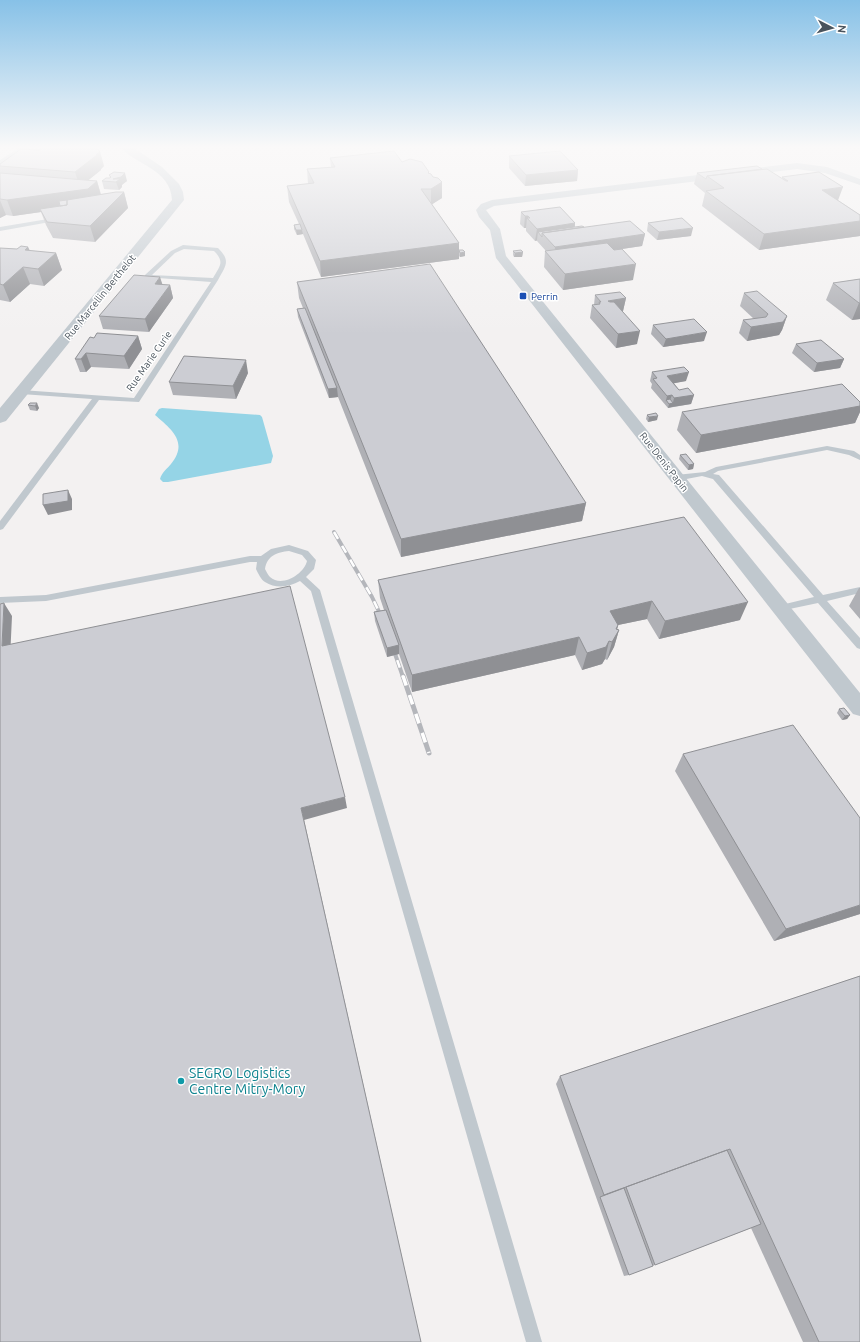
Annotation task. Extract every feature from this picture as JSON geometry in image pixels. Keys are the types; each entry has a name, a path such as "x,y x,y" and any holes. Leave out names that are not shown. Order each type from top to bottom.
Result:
{"street":[{"name":"Rue Marcellin Berthelot","path":"0,418 171,209"},
{"name":"Rue Denis Papin","path":"482,209 481,210 483,215 495,229 500,256 860,708"}],"lane":[{"path":"0,229 48,221"},
{"path":"183,247 216,249 223,256 224,264 215,280 147,276 173,252 183,247"},
{"name":"Rue Marie Curie","path":"22,392 136,400 215,280"},
{"path":"0,527 97,397"},
{"path":"676,478 707,474 716,470 826,448 851,453 860,458"},
{"path":"851,453 860,451"},
{"path":"707,474 716,477 860,645"},
{"path":"280,549 296,549 303,552 308,556 310,567 302,578 287,583 271,582 261,574 260,564 262,559 273,551 280,549"},
{"path":"0,600 46,598 250,559 262,559"},
{"path":"302,578 315,590 534,1342"},
{"path":"780,608 860,590"}],"water":[{"path":"159,409 260,415 262,417 273,456 271,463 163,482 160,479 163,472 176,456 178,443 176,436 172,431 155,415"}],"building":[{"path":"40,209 107,209 90,226 47,222"},
{"path":"297,209 435,209 459,243 320,261"},
{"path":"562,209 575,223 537,229 527,218 530,218 521,212"},
{"path":"730,209 850,209 860,215 860,221 764,234"},
{"path":"682,218 693,228 659,232 648,223"},
{"path":"630,221 645,234 555,247 542,233"},
{"path":"300,224 302,230 296,230 294,225"},
{"path":"582,226 584,227 542,233 542,237 538,232"},
{"path":"607,243 614,250 622,249 636,264 565,274 545,251"},
{"path":"21,246 28,247 25,250 56,253 38,269 23,267 3,285 0,284 0,248 17,249"},
{"path":"459,250 463,250 465,252 460,253"},
{"path":"521,250 523,252 515,253 513,251"},
{"path":"430,264 586,503 401,539 297,282"},
{"path":"134,275 160,277 155,284 170,285 145,319 99,316"},
{"path":"860,279 860,303 833,283"},
{"path":"757,291 787,316 783,322 751,327 743,320 766,317 768,314 744,293"},
{"path":"620,292 626,298 608,301 614,302 640,331 618,334 592,305 600,304 599,302 601,302 595,295"},
{"path":"305,308 337,388 328,389 297,309"},
{"path":"694,319 707,332 666,339 653,325"},
{"path":"97,333 138,336 124,356 86,353 81,359 75,359 90,337 94,338"},
{"path":"821,340 844,359 817,363 796,344"},
{"path":"184,356 246,360 233,386 169,382"},
{"path":"684,367 689,372 667,376 679,390 688,388 694,395 674,398 672,395 667,396 653,379 657,378 652,372"},
{"path":"842,384 860,402 860,406 701,435 682,412"},
{"path":"670,399 673,403 669,404 666,400"},
{"path":"30,403 37,403 35,406 28,405"},
{"path":"656,413 658,416 649,417 647,415"},
{"path":"686,454 694,464 689,465 680,455"},
{"path":"68,490 68,501 43,505 43,494"},
{"path":"684,517 748,602 665,621 652,601 610,611 618,625 616,629 619,630 612,642 609,641 606,647 587,653 579,637 412,675 378,580"},
{"name":"SEGRO Logistics Centre Mitry-Mory","path":"290,586 345,797 301,808 421,1342 0,1342 0,604 4,603 2,646"},
{"path":"386,610 399,645 387,648 374,612"},
{"path":"844,708 850,715 845,716 839,709"},
{"path":"793,725 860,818 860,905 786,929 683,754"},
{"path":"860,976 860,1342 819,1342 730,1149 604,1195 560,1076"},
{"path":"727,1150 761,1224 655,1265 626,1187"},
{"path":"624,1188 653,1266 629,1275 600,1197"}],"railway":[{"path":"334,532 372,597 384,622"},
{"path":"392,645 403,677"},
{"path":"403,676 429,753"}],"place":[{"name":"Perrin","path":"523,296"},
{"name":"SEGRO Logistics Centre Mitry-Mory","path":"181,1081"}]}
